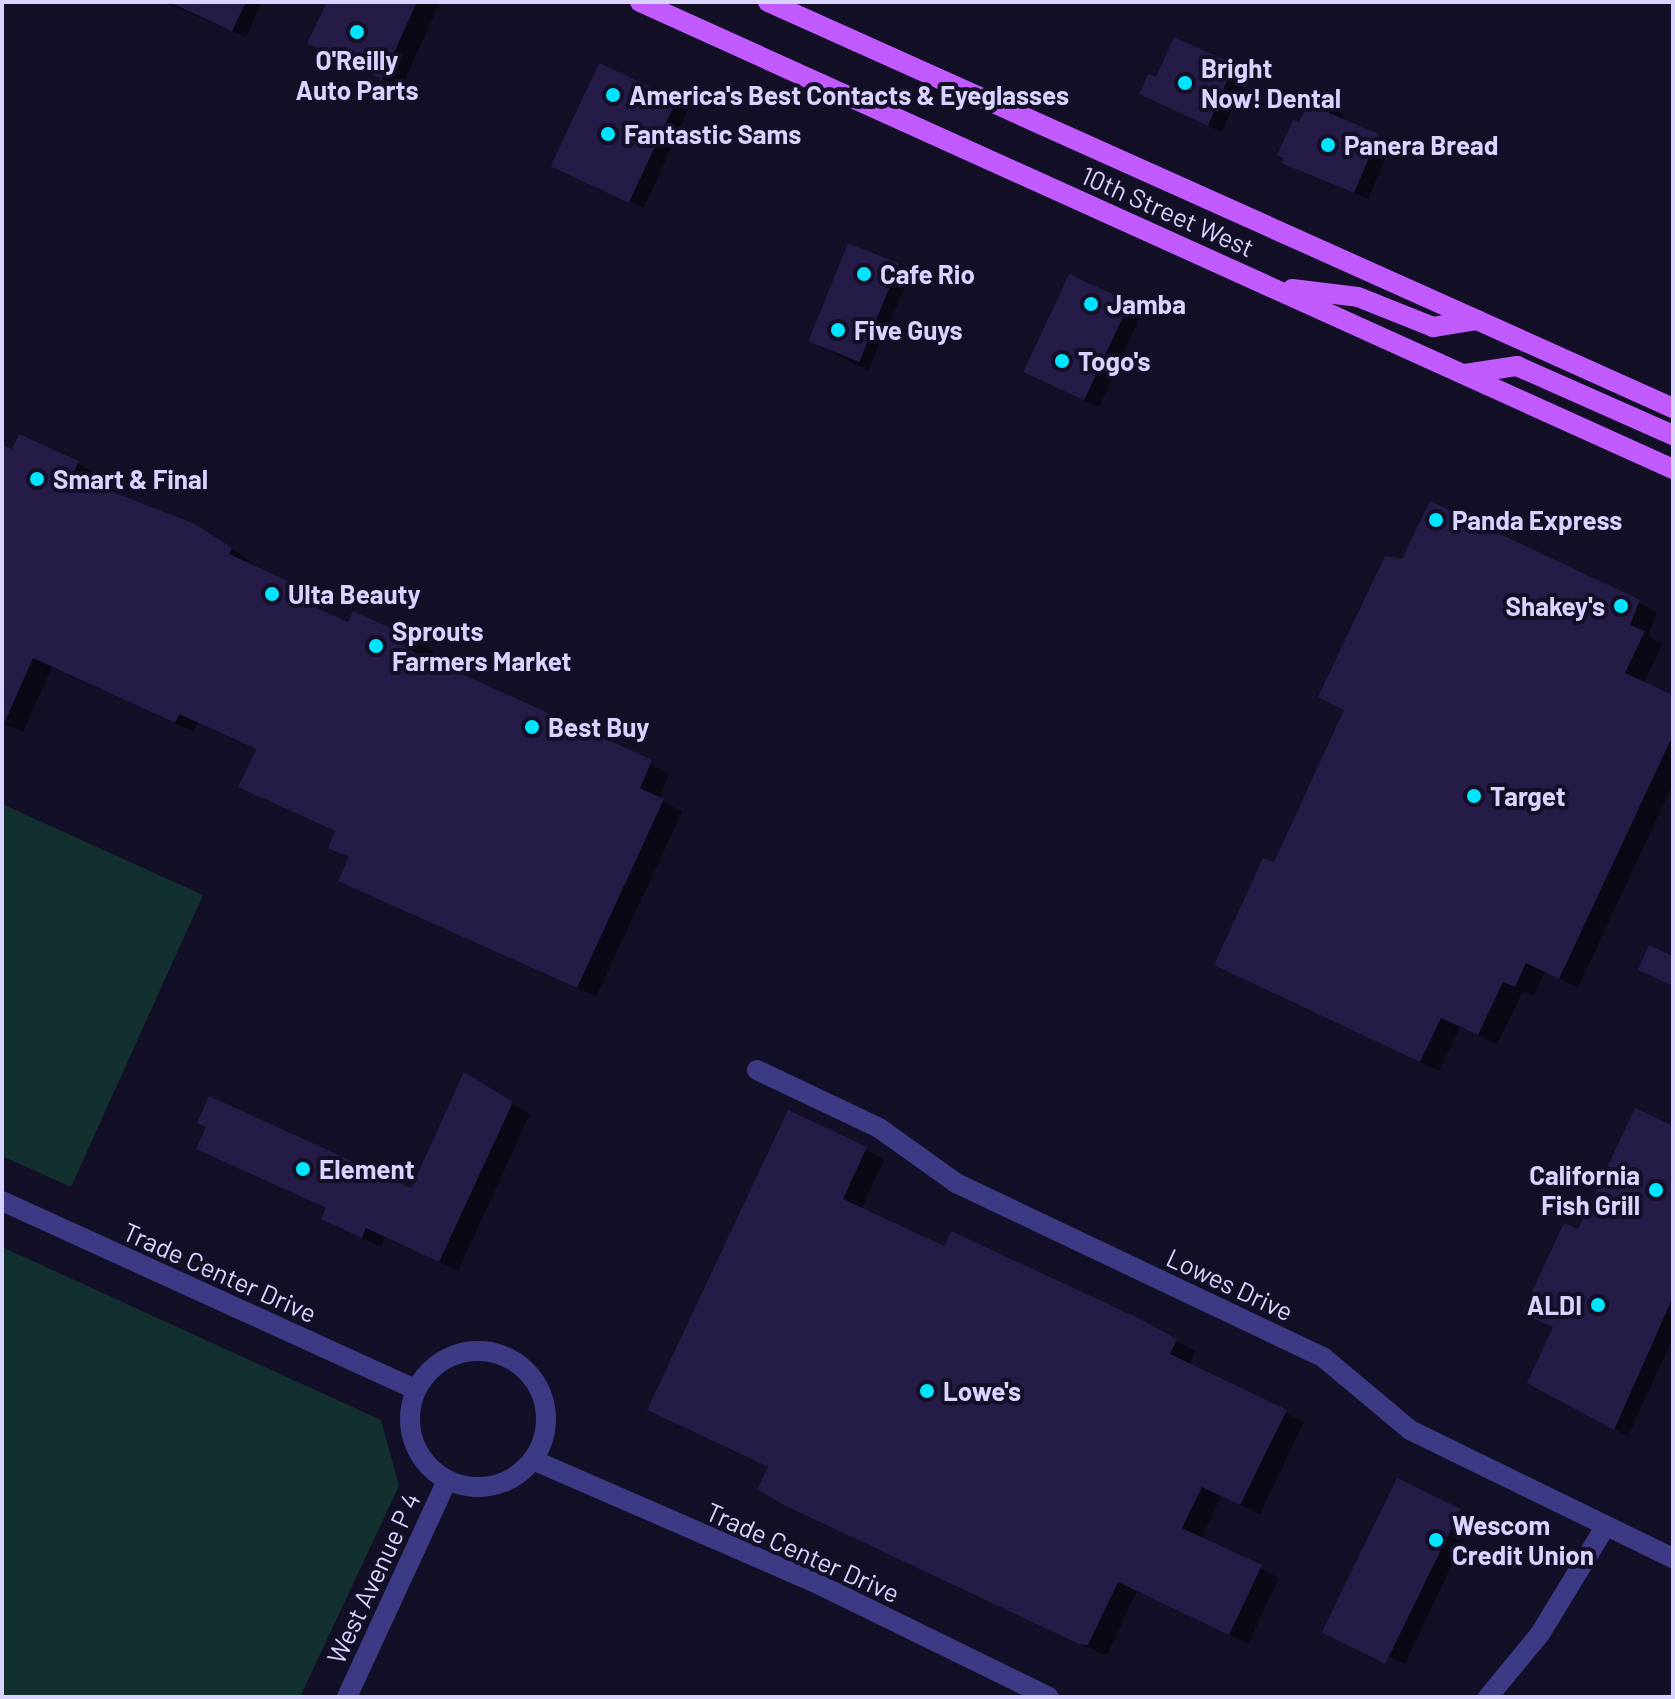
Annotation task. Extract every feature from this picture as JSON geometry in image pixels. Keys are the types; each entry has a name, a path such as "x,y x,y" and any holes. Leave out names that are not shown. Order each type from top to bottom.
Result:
{"main road":[{"name":"10th Street West","path":"640,2 1673,469"},
{"name":"10th Street West","path":"768,2 1673,408"},
{"path":"1272,287 1358,297 1433,327 1479,320"},
{"path":"1465,374 1517,366 1673,435"}],"street":[{"name":"Lowes Drive","path":"757,1070 879,1128 956,1183 1324,1358 1410,1430 1673,1558"},
{"name":"Trade Center Drive","path":"2,1201 416,1390"},
{"path":"471,1350 495,1352 517,1362 543,1394 547,1418 533,1460 516,1477 494,1486 470,1488 447,1481 422,1458 411,1437 416,1390 429,1371 471,1350"},
{"name":"Trade Center Drive","path":"533,1460 818,1584 1049,1697"},
{"name":"West Avenue P 4","path":"347,1697 447,1481"},
{"path":"1488,1697 1540,1634 1605,1527"}],"green space":[{"path":"2,804 203,895 71,1187 2,1156"},
{"path":"2,1247 381,1420 399,1486 300,1697 2,1697"}],"building":[{"path":"169,2 246,2 232,31"},
{"name":"O'Reilly Auto Parts","path":"327,2 417,2 382,79 307,43"},
{"name":"Bright Now! Dental","path":"1174,37 1234,64 1208,126 1139,94 1148,74 1156,77"},
{"path":"599,63 677,99 629,203 551,166"},
{"name":"Panera Bread","path":"1312,97 1332,106 1329,113 1379,134 1354,193 1281,163 1284,158 1277,155 1293,120 1299,122"},
{"path":"848,243 899,264 859,362 808,341"},
{"path":"1069,274 1130,302 1084,400 1023,372"},
{"path":"19,434 79,461 72,476 195,524 232,548 229,554 297,585 292,597 348,622 353,611 417,640 411,651 652,760 640,788 664,799 577,988 338,881 349,857 328,848 335,831 238,787 256,749 179,714 175,723 33,658 2,728 2,445 12,449"},
{"name":"Target","path":"1430,501 1640,600 1630,625 1645,631 1625,673 1673,695 1673,735 1559,979 1526,963 1515,987 1503,982 1478,1035 1441,1018 1420,1062 1214,965 1263,858 1274,862 1344,710 1318,697 1385,556 1402,559"},
{"path":"1649,945 1673,956 1673,986 1638,970"},
{"name":"Element","path":"464,1072 513,1102 439,1262 366,1228 362,1238 321,1219 326,1208 196,1149 206,1127 197,1123 209,1096 411,1188"},
{"name":"ALDI","path":"1635,1108 1673,1126 1673,1297 1614,1430 1527,1383 1553,1327 1522,1313 1564,1223 1578,1229"},
{"name":"Lowe's","path":"788,1110 867,1147 843,1199 944,1246 951,1231 1136,1317 1177,1339 1170,1354 1287,1410 1240,1505 1202,1487 1182,1528 1262,1565 1229,1635 1118,1582 1088,1645 1079,1644 784,1505 757,1489 768,1467 647,1410"},
{"path":"1397,1478 1461,1509 1385,1664 1322,1633"}],"place":[{"name":"O'Reilly Auto Parts","path":"357,32"},
{"name":"Bright Now! Dental","path":"1185,83"},
{"name":"America's Best Contacts & Eyeglasses","path":"613,95"},
{"name":"Fantastic Sams","path":"608,134"},
{"name":"Panera Bread","path":"1328,145"},
{"name":"Cafe Rio","path":"864,274"},
{"name":"Jamba","path":"1091,304"},
{"name":"Five Guys","path":"838,330"},
{"name":"Togo's","path":"1062,361"},
{"name":"Smart & Final","path":"37,479"},
{"name":"Panda Express","path":"1436,520"},
{"name":"Ulta Beauty","path":"272,594"},
{"name":"Shakey's","path":"1621,606"},
{"name":"Sprouts Farmers Market","path":"376,646"},
{"name":"Best Buy","path":"532,727"},
{"name":"Target","path":"1474,796"},
{"name":"Element","path":"303,1169"},
{"name":"California Fish Grill","path":"1656,1190"},
{"name":"ALDI","path":"1598,1305"},
{"name":"Lowe's","path":"927,1391"},
{"name":"Wescom Credit Union","path":"1436,1540"}]}
